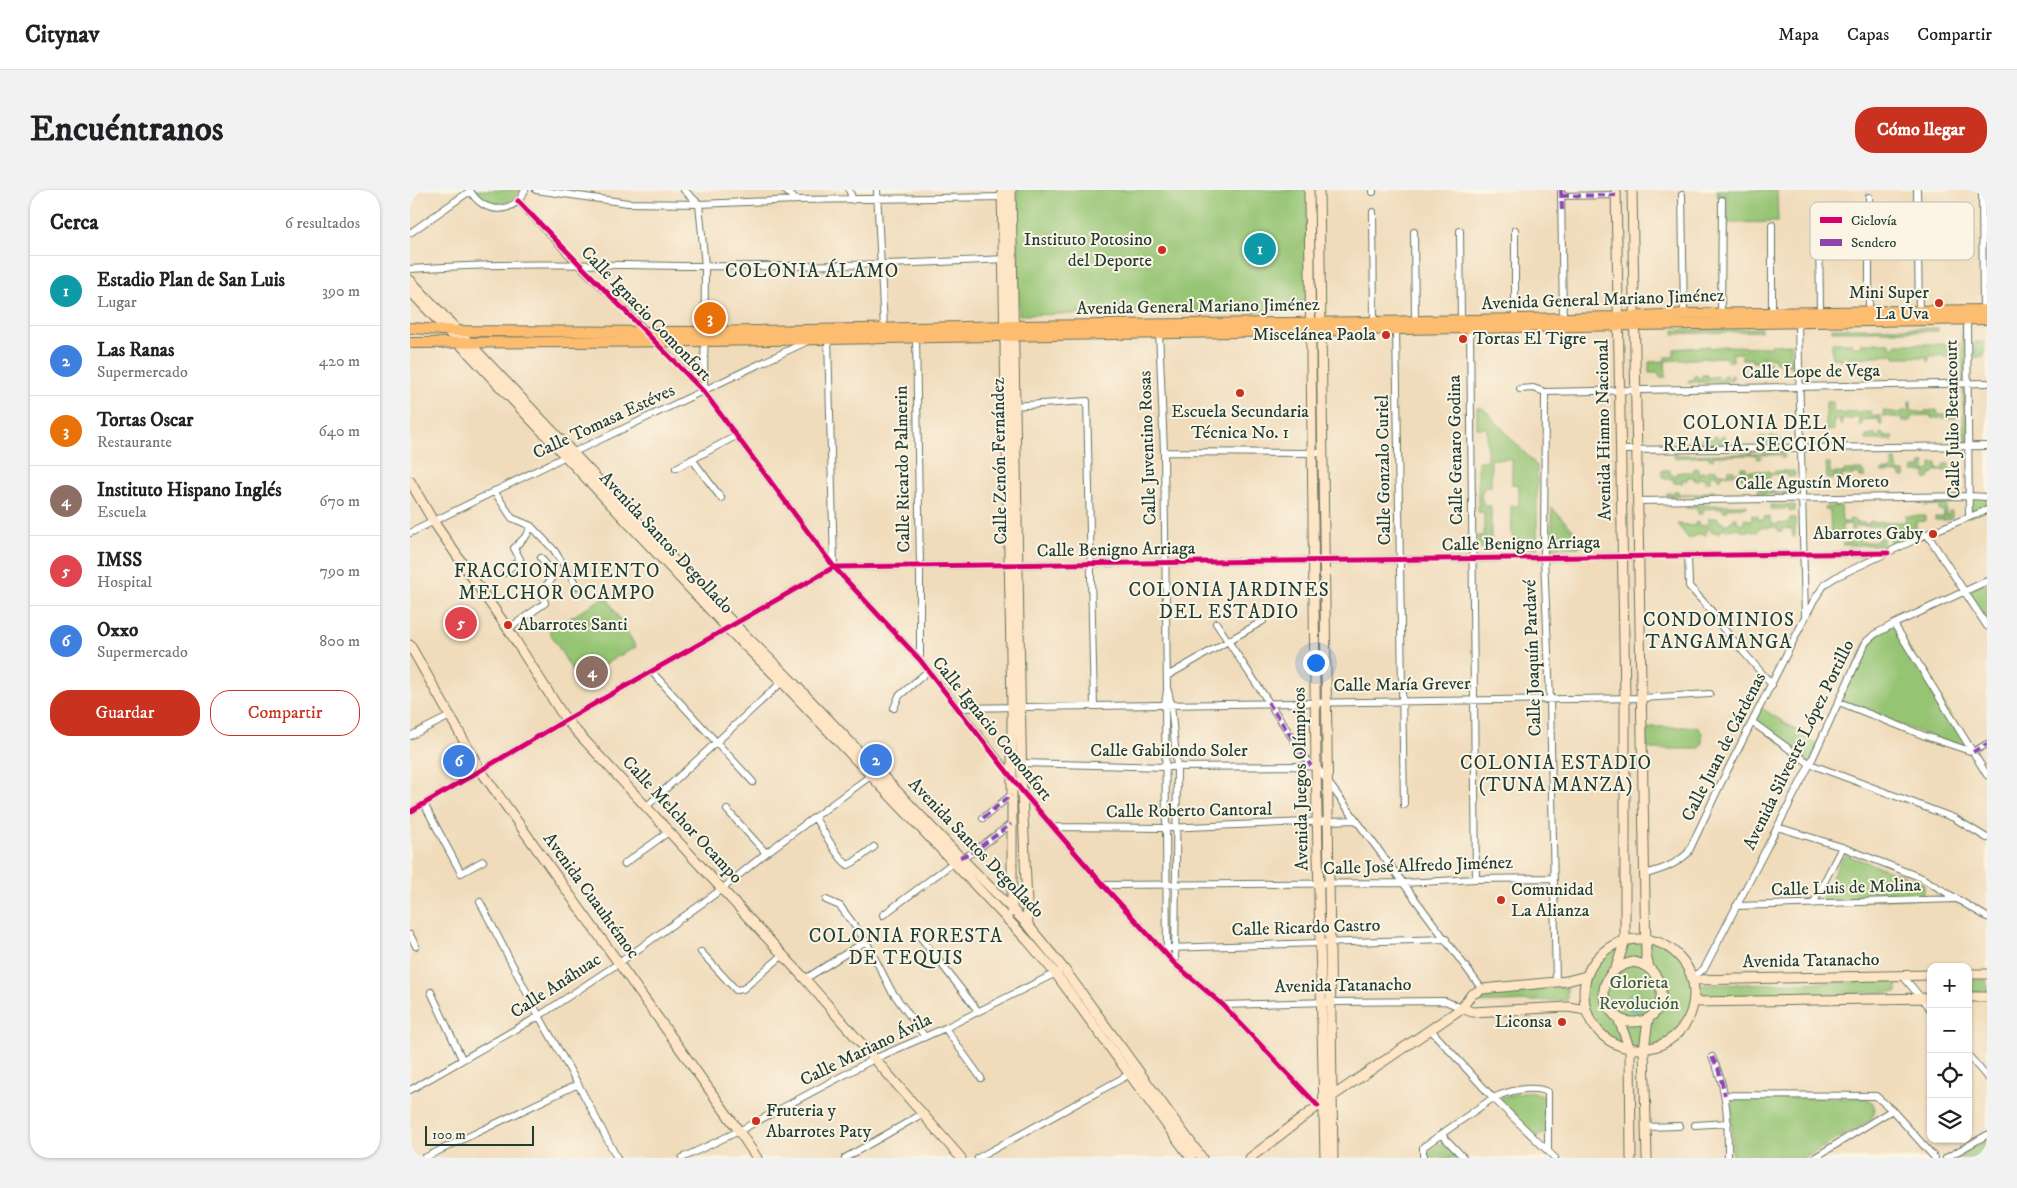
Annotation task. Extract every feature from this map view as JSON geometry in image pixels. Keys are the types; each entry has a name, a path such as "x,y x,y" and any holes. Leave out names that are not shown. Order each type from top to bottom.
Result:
{"main road":[{"name":"Avenida General Mariano Jiménez","path":"1635,321 1684,314 1722,313 1919,311 1986,313"},
{"name":"Avenida General Mariano Jiménez","path":"410,343 655,341 884,328 1004,331 1158,329 1316,326 1415,320 1467,323 1635,321 1798,323 1966,320 1986,313"},
{"name":"Avenida General Mariano Jiménez","path":"1316,326 1396,330 1514,319 1564,318 1618,322"},
{"name":"Avenida General Mariano Jiménez","path":"410,328 453,331 646,331 705,337 812,340 916,338 1004,331"}],"street":[{"path":"410,233 470,190 479,203 493,209 509,207 518,201 525,190"},
{"path":"536,190 628,203 699,204 853,200 947,194 1006,193"},
{"path":"684,190 699,204 705,266 704,392"},
{"path":"785,190 796,200"},
{"path":"848,190 853,200"},
{"path":"877,190 884,328"},
{"name":"Avenida Juegos Olímpicos","path":"1309,190 1322,453 1324,561 1331,1002 1325,1101 1333,1158"},
{"name":"Avenida Juegos Olímpicos","path":"1319,190 1312,453 1316,702 1314,766 1318,822 1326,1158"},
{"name":"Avenida Himno Nacional","path":"1632,190 1646,954 1650,967"},
{"path":"1982,190 1986,313"},
{"path":"1564,318 1561,192 1616,193"},
{"name":"Calle Zenón Fernández","path":"1006,193 1013,258 1015,331 1014,565"},
{"name":"Calle Zenón Fernández","path":"1006,193 1003,259 1006,407 1028,941"},
{"name":"Avenida Himno Nacional","path":"1616,193 1625,698 1625,940 1616,968"},
{"path":"1682,195 1684,314"},
{"path":"1869,197 1869,202"},
{"path":"1722,200 1722,313"},
{"name":"Calle Ignacio Comonfort","path":"518,201 704,392 834,567 920,660 1022,791 1102,885 1167,951 1175,964 1223,1005 1325,1101"},
{"path":"1373,212 1374,322"},
{"path":"1772,225 1772,313"},
{"path":"1514,319 1516,230"},
{"name":"Calle Genaro Godina","path":"1460,231 1467,323 1473,559 1476,879"},
{"path":"1414,232 1415,320"},
{"path":"410,269 577,263 705,266 882,264 1013,258"},
{"path":"1819,260 1820,312"},
{"path":"1869,260 1869,312"},
{"path":"1918,260 1919,311"},
{"name":"Avenida Santos Degollado","path":"410,280 453,331 569,455 731,626 785,679 957,859 1028,941 1060,972 1137,1067 1202,1158"},
{"name":"Avenida Santos Degollado","path":"410,291 453,331"},
{"name":"Calle Julio Betancourt","path":"1966,320 1970,517"},
{"path":"1798,323 1805,619"},
{"name":"Calle Juventino Rosas","path":"1158,329 1164,452 1167,690 1177,767 1175,964"},
{"name":"Calle Gonzalo Curiel","path":"1396,330 1404,804"},
{"name":"Calle Ricardo Palmerin","path":"916,338 920,660"},
{"path":"828,339 834,567"},
{"name":"Calle Tomasa Estéves","path":"410,533 494,491 812,340"},
{"name":"Calle Lope de Vega","path":"1520,389 1534,388 1545,392 1636,391 1987,383"},
{"name":"Calle Joaquín Pardavé","path":"1545,392 1544,558 1550,699 1556,982"},
{"path":"1006,407 1087,401 1094,706"},
{"path":"676,468 736,436"},
{"path":"1621,450 1987,446"},
{"path":"1164,452 1322,453"},
{"path":"692,459 721,498"},
{"name":"Calle Melchor Ocampo","path":"410,481 433,521 508,629 566,720 648,806 805,979 961,1158"},
{"path":"494,491 512,518 531,526 554,550 576,586"},
{"name":"Calle Agustín Moreto","path":"1638,501 1987,497"},
{"name":"Calle Juan de Cárdenas","path":"1645,874 1664,869 1688,853 1818,592 1825,584 1927,534 1987,510"},
{"path":"504,573 520,559 514,548 527,535 531,526"},
{"path":"1927,534 1987,626"},
{"name":"Calle Benigno Arriaga","path":"410,812 566,720 834,567 1888,553"},
{"path":"1688,556 1689,586 1714,614"},
{"path":"508,629 545,603 542,593 543,588 552,580 552,572 541,558"},
{"name":"Avenida Silvestre López Portillo","path":"1692,979 1704,969 1810,764 1866,642 1875,634 1894,624 1987,581"},
{"path":"1167,676 1263,621"},
{"path":"1216,623 1268,702 1314,766 1404,883 1482,990"},
{"path":"1894,624 1987,775"},
{"path":"1722,626 1772,685"},
{"name":"Avenida Cuauhtémoc","path":"411,650 481,771 757,1158"},
{"path":"894,708 899,696 928,671"},
{"path":"652,672 753,782"},
{"path":"648,806 785,679"},
{"name":"Calle María Grever","path":"956,708 1326,701 1642,698 1710,694"},
{"path":"1839,702 1924,736 1973,752 1987,744"},
{"name":"Calle Juventino Rosas","path":"1167,951 1168,886 1165,828 1168,704"},
{"name":"Calle Zenón Fernández","path":"1012,923 1011,776 1017,707"},
{"path":"410,736 450,716"},
{"path":"1752,722 1810,764 1954,818 1987,838"},
{"name":"Calle Gabilondo Soler","path":"1022,763 1166,768 1314,766"},
{"name":"Calle Anáhuac","path":"410,1090 539,1016 619,963 722,889 766,853 874,772"},
{"path":"982,818 1011,795"},
{"path":"424,804 461,873 483,861"},
{"path":"727,810 766,853"},
{"path":"815,818 842,862 848,865 874,847"},
{"name":"Calle Roberto Cantoral","path":"1054,827 1176,828 1354,820"},
{"path":"883,915 957,859 972,853 1012,824"},
{"path":"1777,827 1842,847 1922,878 1987,917"},
{"path":"624,864 670,832"},
{"path":"1813,904 1842,847"},
{"name":"Avenida Santos Degollado","path":"957,859 1028,925 1130,1074 1191,1158"},
{"name":"Calle José Alfredo Jiménez","path":"1102,885 1404,883 1476,879 1554,878"},
{"name":"Calle Luis de Molina","path":"1736,906 1957,899"},
{"path":"826,900 840,906 866,941 891,990 925,1037"},
{"path":"480,902 539,1016 617,1158"},
{"path":"918,934 978,1011"},
{"path":"410,935 416,946"},
{"path":"1646,938 1660,942 1676,952 1688,966 1692,979 1694,1002 1689,1020 1678,1035 1662,1045 1644,1050 1630,1049 1608,1040 1594,1027 1586,1010 1584,991 1586,976 1596,958 1609,947 1625,940 1646,938"},
{"name":"Calle Ricardo Castro","path":"1167,951 1176,946 1446,939"},
{"path":"805,979 866,941"},
{"path":"701,952 736,990 743,990 782,955"},
{"path":"1647,1158 1644,1050 1648,1020 1658,1007 1662,992 1656,974 1650,967 1634,962 1616,968 1609,975 1605,984 1604,994 1611,1012 1618,1018 1628,1022 1648,1020"},
{"name":"Calle Mariano Ávila","path":"682,1158 739,1131 874,1059 945,1028 1060,972"},
{"name":"Avenida Tatanacho","path":"1692,979 1927,974"},
{"path":"1972,974 1987,974"},
{"path":"1902,975 1929,1008"},
{"path":"1250,1158 1325,1101 1462,1008 1471,995 1482,990 1556,982 1586,976"},
{"path":"431,992 462,1060"},
{"path":"1972,997 1987,997"},
{"path":"1694,1002 1927,998"},
{"name":"Avenida Tatanacho","path":"1223,1005 1321,1002 1445,1002 1472,1012 1568,1007 1586,1010"},
{"path":"1618,1018 1630,1049 1630,1158"},
{"path":"945,1028 981,1078"},
{"path":"1430,1029 1493,1098 1555,1158"},
{"path":"1712,1057 1718,1068 1724,1094 1728,1123 1728,1158"},
{"path":"1972,1060 1987,1077"},
{"path":"978,1158 1130,1074 1137,1067"},
{"path":"424,1158 578,1084"},
{"path":"1423,1158 1423,1148 1493,1098 1504,1093 1527,1090 1548,1092 1548,1151"},
{"path":"1724,1094 1876,1096 1892,1110 1935,1158"},
{"path":"1814,1158 1892,1110"},
{"path":"845,1158 922,1114"},
{"path":"1695,1125 1728,1123"},
{"path":"1646,1127 1679,1126"},
{"path":"1442,1134 1464,1158"},
{"path":"1946,1158 1987,1135"}],"green space":[{"path":"475,190 520,190 510,201 498,204 485,201"},
{"name":"Instituto Potosino del Deporte","path":"1017,190 1307,190 1307,310 1019,315"},
{"path":"1717,190 1777,190 1778,222 1728,223 1727,197 1718,197"},
{"path":"1962,320 1967,320 1969,446 1964,446"},
{"path":"1761,328 1761,331 1674,334 1674,330"},
{"path":"1832,328 1938,328 1938,331 1832,331"},
{"path":"1975,342 1984,342 1984,357 1975,357"},
{"path":"1832,343 1852,343 1852,347 1861,347 1862,343 1890,343 1891,348 1895,347 1896,344 1959,344 1959,358 1949,358 1940,355 1929,356 1929,361 1927,361 1927,357 1895,357 1895,354 1860,358 1852,356 1852,358 1847,358 1846,355 1843,355 1842,361 1840,361 1839,358 1832,358"},
{"path":"1791,344 1791,366 1788,366 1788,362 1776,362 1775,358 1762,357 1762,362 1769,362 1772,370 1765,370 1764,367 1761,367 1761,362 1752,362 1752,359 1742,359 1741,353 1733,353 1733,361 1727,361 1727,358 1723,357 1665,361 1665,357 1674,357 1674,349 1710,346 1710,348 1723,346 1771,347 1771,345"},
{"path":"1665,361 1666,377 1660,377 1658,373 1649,373 1649,362"},
{"path":"1702,375 1707,375 1707,378 1717,376 1718,380 1721,381 1721,378 1724,379 1723,375 1731,378 1731,375 1733,375 1733,381 1688,383 1689,380 1694,380 1694,376 1697,376 1698,379 1702,378"},
{"path":"1909,401 1911,401 1911,411 1924,413 1925,411 1937,410 1937,414 1959,414 1959,418 1931,418 1931,415 1912,416 1911,421 1902,421 1902,418 1883,416 1883,411 1901,413 1902,411 1909,411"},
{"path":"1826,402 1833,402 1834,414 1837,412 1845,414 1846,412 1871,411 1872,416 1881,416 1882,425 1880,425 1878,419 1862,420 1862,425 1860,425 1859,417 1853,417 1853,419 1842,419 1842,425 1840,425 1840,420 1834,420 1834,430 1826,431"},
{"path":"1477,408 1483,408 1537,466 1537,548 1525,548 1519,539 1512,537 1511,506 1519,506 1519,485 1512,484 1512,459 1491,459 1491,487 1484,487 1481,496 1484,506 1491,506 1491,540 1484,549 1478,547 1478,536 1484,535 1484,513 1478,512 1478,461 1487,461 1487,428 1477,428"},
{"path":"1875,433 1875,437 1880,436 1880,433 1883,436 1893,436 1893,440 1866,440 1866,436"},
{"path":"1695,436 1697,436 1697,440 1702,440 1702,437 1714,439 1714,436 1717,436 1717,439 1721,439 1722,436 1725,436 1725,443 1695,444"},
{"path":"1770,436 1780,438 1783,443 1760,443 1760,437 1766,437 1766,440 1769,440"},
{"path":"1784,453 1785,458 1781,458 1781,455 1762,455 1761,458 1757,459 1757,455 1714,456 1713,459 1709,459 1709,456 1674,458 1674,455"},
{"path":"1892,460 1896,460 1898,472 1905,472 1905,477 1901,477 1900,473 1882,472 1882,470 1892,470"},
{"path":"1826,463 1830,463 1830,473 1844,473 1844,470 1862,470 1862,473 1865,473 1865,477 1860,477 1860,474 1853,473 1853,475 1842,475 1842,480 1838,480 1837,476 1834,476 1834,479 1827,479"},
{"path":"1921,463 1925,463 1925,472 1913,472 1913,468 1920,468"},
{"path":"1931,463 1937,463 1937,469 1943,469 1944,464 1949,464 1949,471 1953,471 1953,468 1959,468 1959,471 1954,471 1954,473 1934,471 1934,474 1929,475 1929,479 1925,479 1925,472 1931,469"},
{"path":"1741,467 1746,467 1746,471 1769,471 1770,473 1774,471 1794,471 1795,476 1787,476 1787,473 1770,475 1769,482 1758,482 1757,475 1746,475 1745,478 1741,478 1741,474 1736,474 1736,472 1741,472"},
{"path":"1694,468 1698,468 1698,474 1700,472 1709,472 1709,470 1716,470 1717,472 1728,474 1728,470 1734,470 1734,475 1722,475 1721,479 1718,479 1717,475 1710,475 1710,482 1705,482 1705,478 1694,480 1694,477 1687,477 1687,480 1682,480 1682,483 1674,483 1674,479 1662,477 1662,470 1670,470 1670,475 1677,475 1677,472 1694,472"},
{"path":"1758,489 1761,489 1762,492 1765,492 1765,489 1770,489 1770,492 1796,492 1794,494 1727,495 1727,493 1758,493"},
{"path":"1710,490 1714,490 1714,493 1722,495 1667,496 1667,493 1674,493 1674,491 1678,491 1678,494 1703,494 1703,492 1710,492"},
{"path":"1970,496 1987,497 1987,510 1969,517"},
{"path":"1946,503 1946,516 1948,516 1949,512 1952,512 1952,517 1946,520 1935,520 1935,517 1944,517 1943,510 1939,510 1939,505 1925,506 1924,504"},
{"path":"1686,505 1747,505 1747,507 1727,508 1727,511 1723,511 1722,508 1703,509 1703,514 1698,514 1698,508 1686,508"},
{"path":"1770,505 1795,505 1795,511 1789,511 1789,507 1785,507 1785,509 1770,509"},
{"path":"1841,506 1842,522 1849,522 1850,519 1854,520 1855,524 1857,522 1869,524 1869,522 1873,521 1873,523 1905,522 1906,516 1925,516 1925,521 1916,522 1916,533 1893,544 1890,544 1889,526 1855,526 1854,530 1851,530 1851,524 1842,525 1842,535 1831,535 1830,511 1825,510 1825,507"},
{"path":"1552,508 1576,533 1579,547 1552,548"},
{"path":"1752,515 1758,516 1758,520 1770,517 1771,524 1789,523 1790,518 1795,518 1795,537 1793,537 1792,529 1782,528 1782,531 1778,531 1778,527 1758,528 1758,532 1741,531 1741,528 1726,530 1724,527 1723,530 1720,530 1720,533 1711,532 1711,529 1706,529 1706,535 1699,534 1689,539 1677,524 1695,526 1695,523 1698,522 1699,526 1709,524 1709,518 1718,518 1719,522 1723,522 1725,526 1730,521 1734,521 1734,518 1737,518 1738,523 1744,524 1744,519 1752,520"},
{"path":"1850,538 1859,538 1859,542 1877,542 1878,538 1883,538 1883,545 1842,545 1843,543 1850,543"},
{"path":"1987,581 1987,626 1964,591"},
{"path":"606,596 636,647 577,679 549,631"},
{"path":"1894,624 1973,752 1839,702 1866,642"},
{"path":"1760,707 1819,745 1810,764 1752,722"},
{"path":"1652,727 1698,727 1702,733 1702,744 1698,749 1650,749 1647,745 1646,737 1648,729"},
{"path":"1846,855 1917,880 1923,883 1923,893 1919,898 1820,902 1841,859"},
{"name":"Glorieta Revolución","path":"1639,939 1660,943 1678,955 1690,973 1694,994 1690,1015 1678,1033 1660,1045 1639,1049 1618,1045 1600,1033 1588,1015 1584,994 1588,973 1600,955 1618,943"},
{"path":"1972,980 1987,980 1987,991 1972,991"},
{"path":"1897,981 1897,992 1698,997 1696,985"},
{"path":"1567,987 1567,1000 1471,1003 1475,996 1487,990"},
{"path":"1528,1092 1545,1095 1547,1132 1537,1137 1497,1098"},
{"path":"1738,1098 1866,1098 1873,1103 1875,1110 1871,1120 1804,1158 1732,1158 1732,1103"},
{"path":"1987,1140 1987,1154 1980,1158 1954,1158"},
{"path":"1440,1143 1457,1158 1427,1158 1427,1153"}],"water":[{"path":"1634,993 1640,995 1643,1000 1643,1006 1637,1011 1629,1009 1626,1004 1629,995"}],"marked path":[{"path":"1561,190 1562,212"},
{"path":"1561,196 1616,195"},
{"path":"1268,702 1311,766"},
{"path":"1973,752 1987,744"},
{"path":"983,818 1011,795"},
{"path":"960,857 972,853 1011,824"},
{"path":"1712,1057 1718,1068 1725,1095"}],"cycle path":[{"path":"518,201 704,392 834,567 920,660 1022,791 1103,885 1175,964 1223,1005 1318,1106"},
{"path":"410,812 566,720 834,567 1888,553"}],"place":[{"name":"Estadio Plan de San Luis","path":"1260,249"},
{"name":"Instituto Potosino del Deporte","path":"1162,250"},
{"name":"Mini Super La Uva","path":"1939,303"},
{"name":"Tortas Oscar","path":"710,318"},
{"name":"Miscelánea Paola","path":"1386,335"},
{"name":"Tortas El Tigre","path":"1463,339"},
{"name":"Escuela Secundaria Técnica No. 1","path":"1240,393"},
{"name":"Abarrotes Gaby","path":"1933,534"},
{"name":"IMSS","path":"461,623"},
{"name":"Abarrotes Santi","path":"508,625"},
{"name":"Instituto Hispano Inglés","path":"592,672"},
{"name":"Las Ranas","path":"876,760"},
{"name":"Oxxo","path":"459,761"},
{"name":"Comunidad La Alianza","path":"1501,900"},
{"name":"Liconsa","path":"1562,1022"},
{"name":"Fruteria y Abarrotes Paty","path":"756,1121"}],"district":[{"name":"COLONIA ÁLAMO","path":"812,271"},
{"name":"COLONIA DEL REAL 1A. SECCIÓN","path":"1755,434"},
{"name":"FRACCIONAMIENTO MELCHOR OCAMPO","path":"557,582"},
{"name":"COLONIA JARDINES DEL ESTADIO","path":"1229,601"},
{"name":"CONDOMINIOS TANGAMANGA","path":"1719,631"},
{"name":"COLONIA ESTADIO (TUNA MANZA)","path":"1556,774"},
{"name":"COLONIA FORESTA DE TEQUIS","path":"906,947"}]}
